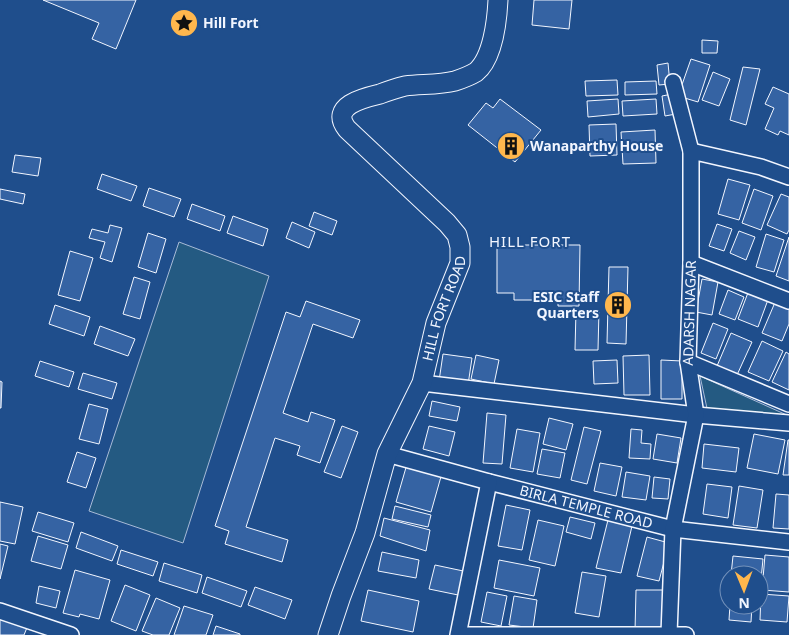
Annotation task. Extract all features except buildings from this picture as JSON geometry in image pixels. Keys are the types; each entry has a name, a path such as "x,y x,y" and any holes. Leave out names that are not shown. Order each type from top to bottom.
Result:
{"main road":[{"name":"HILL FORT ROAD","path":"328,635 340,596 365,533 387,454 422,383 436,322 460,263 460,247 457,235 447,223 347,129 342,123 342,112 352,103 370,96 404,86 456,81 476,72 489,54 498,0"}],"street":[{"name":"ADARSH NAGAR","path":"669,634 673,530 696,415 688,362 692,151 673,82"},
{"path":"692,151 761,167 789,177"},
{"path":"691,263 789,301"},
{"path":"688,362 789,404"},
{"path":"422,383 696,415 789,423"},
{"name":"BIRLA TEMPLE ROAD","path":"387,454 673,530 789,542"},
{"path":"458,635 489,482"},
{"path":"0,612 71,635"},
{"path":"466,635 686,635"}],"shaded area":[{"path":"179,242 269,276 183,543 89,511"},
{"path":"700,376 789,416 708,413"}],"place":[{"name":"Hill Fort","path":"184,23"},
{"name":"Wanaparthy House","path":"511,146"},
{"name":"ESIC Staff Quarters","path":"618,305"}],"district":[{"name":"HILL FORT","path":"530,242"}]}
